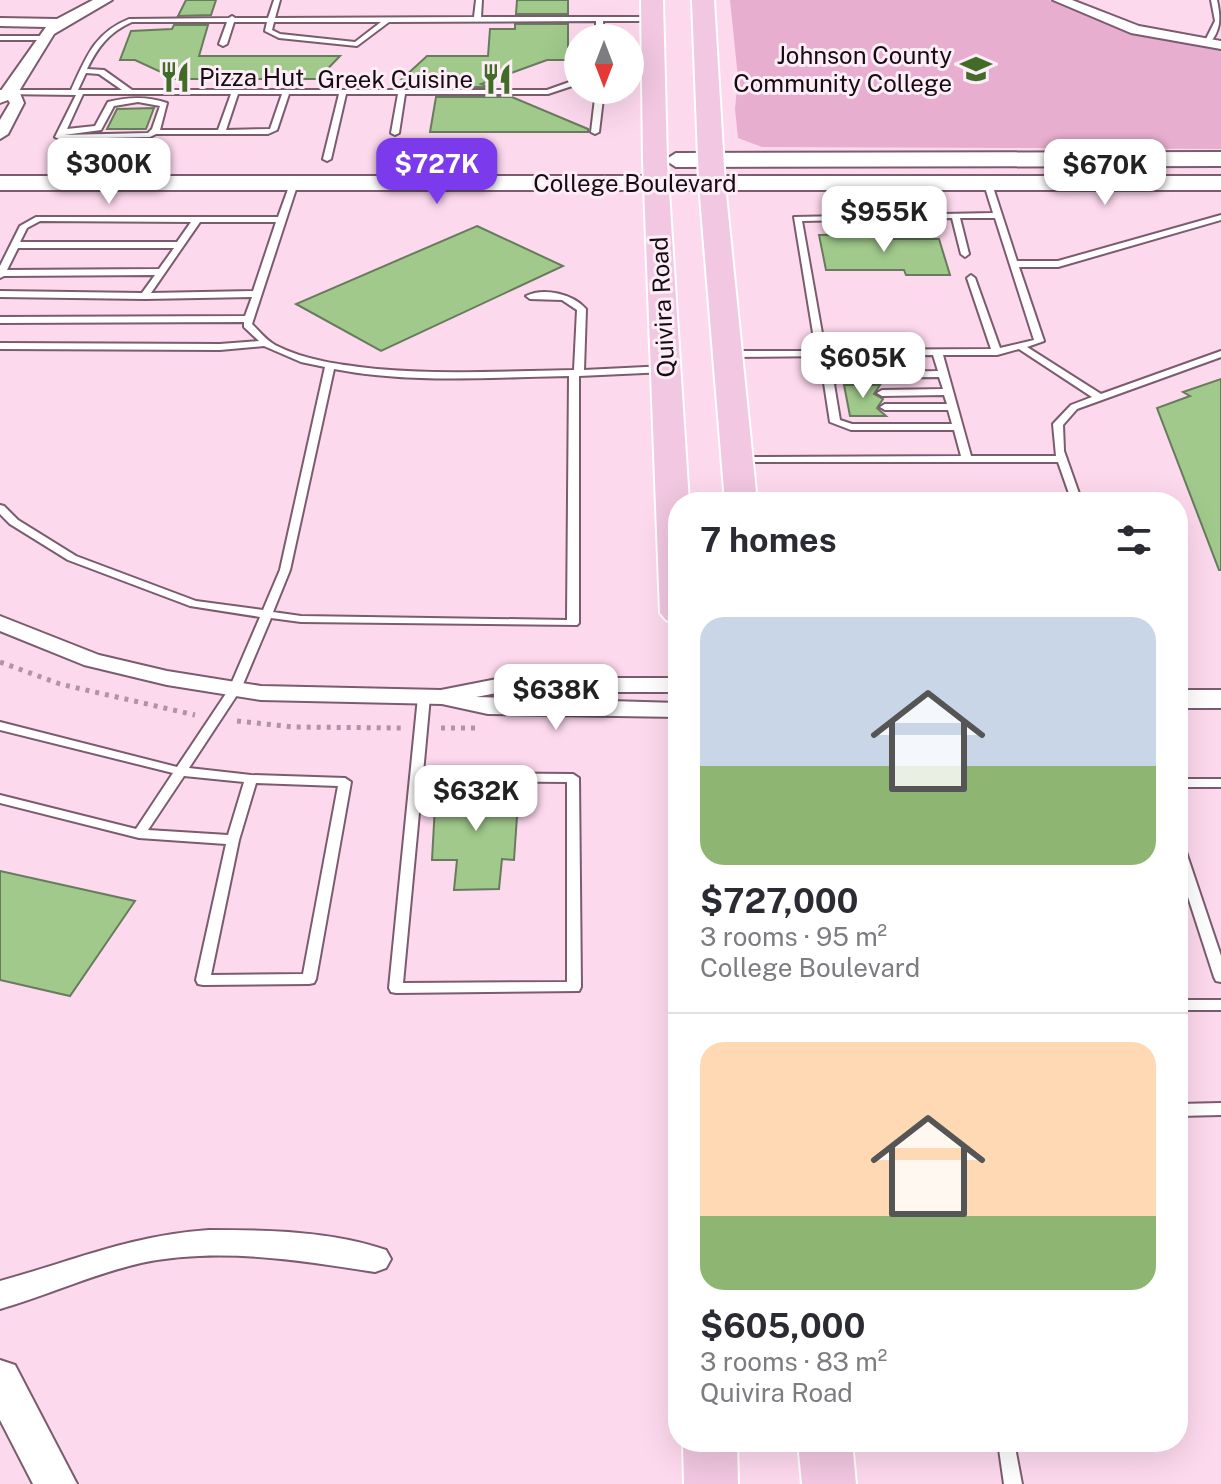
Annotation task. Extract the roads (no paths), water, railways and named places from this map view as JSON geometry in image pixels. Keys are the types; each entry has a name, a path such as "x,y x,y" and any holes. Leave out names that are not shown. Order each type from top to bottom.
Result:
{"main road":[{"path":"703,0 712,172 740,492"},
{"name":"Quivira Road","path":"652,9 656,172 672,492"},
{"path":"298,160 335,159"},
{"name":"College Boulevard","path":"0,183 294,183 1221,159"},
{"path":"0,171 165,168 197,160"},
{"name":"College Boulevard","path":"626,160 656,172"},
{"name":"College Boulevard","path":"712,172 988,184 1221,183"},
{"path":"710,1452 711,1484"},
{"path":"826,1452 829,1484"}],"street":[{"path":"0,134 17,103 4,95 42,38 61,23 105,0"},
{"path":"1060,0 1122,25 1214,44"},
{"path":"0,22 61,23"},
{"path":"0,623 92,660 167,678 235,689 319,697 433,697 502,685 668,685"},
{"path":"433,697 488,707 668,710"},
{"path":"1188,699 1221,699"},
{"path":"0,1295 112,1258 170,1245 239,1241 375,1259"},
{"path":"0,1378 55,1484"}],"lane":[{"path":"277,0 268,31 273,35 354,44 362,42 388,19"},
{"path":"477,19 479,0"},
{"path":"1214,0 1218,21 1214,44"},
{"path":"60,134 94,45 120,23 143,18 599,19 652,9"},
{"path":"223,44 232,18"},
{"path":"599,19 599,24"},
{"path":"0,38 42,38"},
{"path":"84,71 101,72 132,93"},
{"path":"4,95 548,92 564,86"},
{"path":"159,132 178,93"},
{"path":"221,132 235,93"},
{"path":"60,134 136,140 159,132 273,130 286,93"},
{"path":"335,159 343,93"},
{"path":"395,133 402,93"},
{"path":"60,134 98,128 111,104 125,101 164,105 159,132"},
{"path":"595,132 598,104"},
{"path":"294,183 247,325 254,337 277,351 330,367 361,372 577,373 666,369"},
{"path":"727,354 997,352 1023,348 1039,341 988,184"},
{"path":"955,215 965,254"},
{"path":"821,353 797,219 998,215"},
{"path":"1014,264 1058,264 1221,217"},
{"path":"162,272 1,274 24,226 39,219 281,220"},
{"path":"145,296 197,220"},
{"path":"15,245 180,245"},
{"path":"971,278 997,352"},
{"path":"0,294 257,294"},
{"path":"0,508 14,522 72,558 194,604 330,620 573,623 577,373 582,309 575,301 562,296 530,296"},
{"path":"0,320 249,319"},
{"path":"0,346 220,347 265,343"},
{"path":"1023,348 1097,396"},
{"path":"937,352 967,459"},
{"path":"1074,492 1062,459 1058,424 1074,407 1097,396 1221,354"},
{"path":"1206,359 1221,364"},
{"path":"139,834 235,689 285,570 330,367"},
{"path":"943,374 838,375 829,380 835,422 844,427 958,427"},
{"path":"832,400 847,400"},
{"path":"883,400 950,400"},
{"path":"737,460 1062,459"},
{"path":"417,777 573,778 574,987 396,988 417,777 433,697"},
{"path":"0,726 179,771 251,779 345,782 309,979 203,980 233,840 251,779"},
{"path":"1188,783 1221,784"},
{"path":"0,799 139,834 233,840"},
{"path":"1188,876 1221,977"},
{"path":"1188,1005 1221,1005"},
{"path":"1188,1110 1221,1109"},
{"path":"1008,1452 1013,1484"}],"place":[{"name":"Johnson County Community College","path":"976,69"},
{"name":"Pizza Hut","path":"175,77"},
{"name":"Greek Cuisine","path":"497,79"}]}
